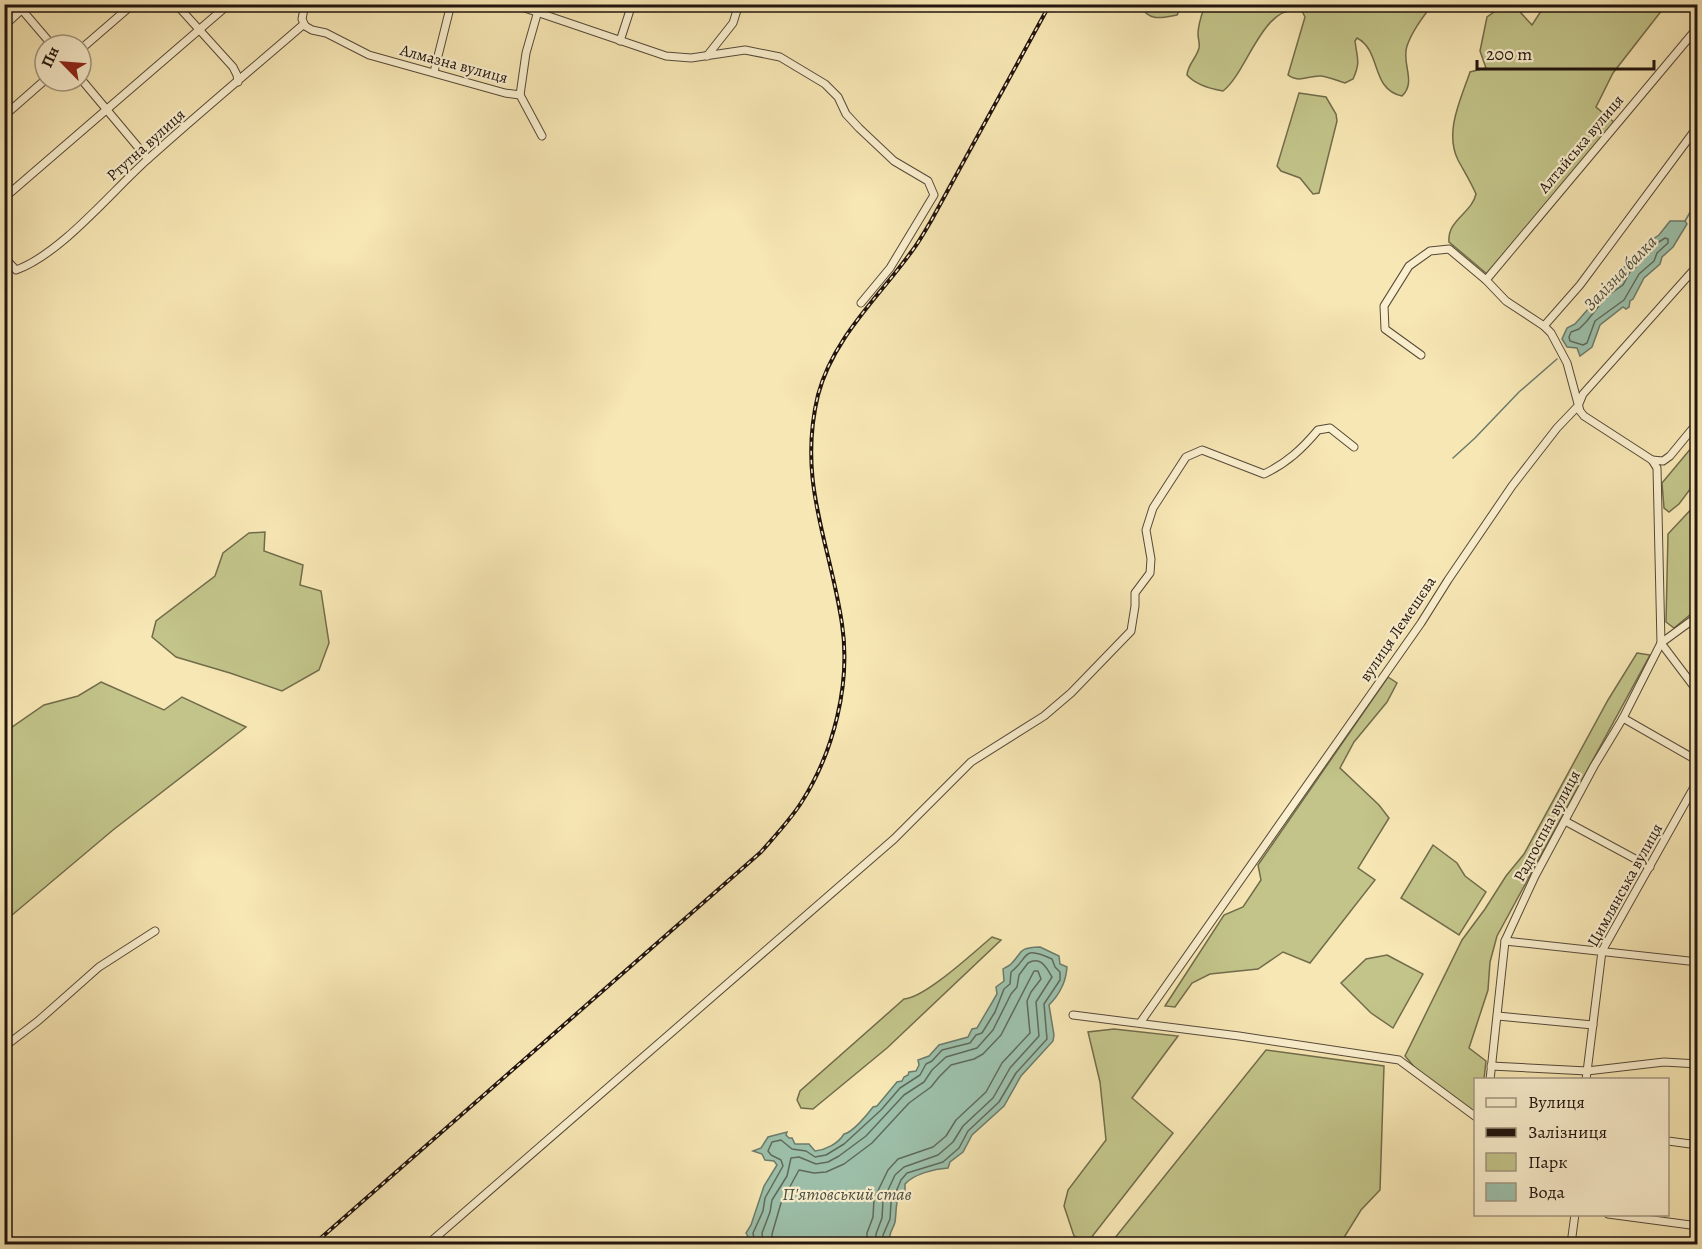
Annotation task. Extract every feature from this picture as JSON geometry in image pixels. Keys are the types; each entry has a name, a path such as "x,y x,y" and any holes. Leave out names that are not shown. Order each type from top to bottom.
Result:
{"street":[{"path":"4,26 19,7 28,4"},
{"path":"93,39 134,4"},
{"path":"176,4 233,67 238,82"},
{"path":"4,198 229,4"},
{"path":"304,25 302,19 305,4"},
{"path":"434,72 451,4"},
{"path":"513,4 666,56 691,58 745,50 780,57 825,84 838,97 846,114 859,128 894,161 928,181 934,195 890,268 861,303"},
{"name":"Алмазна вулиця","path":"304,25 312,30 326,33 369,55 505,93 520,95 526,53 540,4"},
{"path":"620,41 632,4"},
{"path":"707,56 733,23 739,4"},
{"path":"19,7 42,33"},
{"name":"Ртутна вулиця","path":"4,256 16,270 31,265 73,231 148,159 304,25"},
{"name":"Алтайська вулиця","path":"1486,280 1698,27"},
{"path":"4,116 33,91"},
{"path":"93,93 148,159"},
{"path":"520,95 542,136"},
{"path":"1544,326 1580,285 1698,126"},
{"path":"1421,355 1385,329 1384,306 1408,266 1430,251 1449,249 1486,280 1506,301 1544,326 1558,345 1567,363 1578,406 1584,416 1652,460 1657,468 1661,643 1698,692"},
{"name":"вулиця Лемешєва","path":"1140,1023 1420,623 1512,486 1557,428 1578,406 1583,394 1698,265"},
{"path":"1652,460 1663,461 1670,456 1698,422"},
{"path":"428,1245 894,839 971,762 1044,716 1071,693 1131,631 1135,593 1150,573 1151,559 1146,530 1153,508 1186,458 1202,450 1263,474 1283,464 1302,449 1318,429 1329,428 1354,447"},
{"name":"Радгоспна вулиця","path":"1490,1078 1505,941 1535,876 1594,766 1623,718 1661,643 1698,616"},
{"path":"1623,718 1698,761"},
{"name":"Цимлянська вулиця","path":"1586,1078 1602,951 1698,780"},
{"path":"1565,821 1650,867"},
{"path":"4,1047 38,1021 99,967 155,931"},
{"path":"1505,941 1698,962"},
{"path":"1073,1015 1239,1036 1399,1060 1474,1116"},
{"path":"1498,1016 1593,1025"},
{"path":"1491,1066 1587,1071 1664,1062 1698,1064"},
{"path":"1669,1142 1698,1145"},
{"path":"1571,1245 1575,1216"},
{"path":"1616,1216 1698,1226"}],"green space":[{"path":"1141,4 1182,5 1177,15 1156,18 1147,14"},
{"path":"1205,4 1432,5 1407,46 1409,79 1402,96 1385,86 1370,52 1357,38 1355,41 1358,64 1353,79 1345,83 1321,76 1296,79 1288,75 1305,17 1302,11 1288,11 1266,27 1232,82 1223,91 1199,84 1187,75 1199,48 1200,19"},
{"path":"1504,5 1525,5 1521,13 1532,25 1545,5 1666,5 1613,73 1596,107 1615,123 1487,274 1449,242 1452,228 1474,201 1476,194 1454,149 1453,127 1470,72 1486,68 1480,51 1487,17"},
{"path":"1299,93 1326,97 1336,114 1337,121 1319,193 1313,194 1300,178 1281,171 1277,166"},
{"path":"1697,441 1697,480 1679,504 1669,512 1664,508 1662,483"},
{"path":"1697,503 1697,609 1674,628 1666,622 1668,534"},
{"path":"265,532 264,551 303,565 300,585 321,591 329,643 319,670 282,691 176,657 152,637 156,621 215,576 223,553 249,533"},
{"path":"1637,653 1650,655 1497,936 1490,962 1488,990 1469,1048 1486,1061 1484,1078 1474,1078 1474,1112 1416,1069 1405,1056 1462,940 1524,854 1608,700"},
{"path":"1388,677 1397,683 1387,702 1354,742 1340,768 1379,805 1389,818 1358,868 1375,880 1310,963 1283,952 1258,969 1210,974 1192,983 1175,1007 1165,1006 1224,915 1243,907 1261,880 1258,865"},
{"path":"101,682 164,710 182,697 246,727 113,830 5,921 5,732 44,705 78,696"},
{"path":"1433,845 1457,863 1465,876 1486,892 1459,935 1401,898"},
{"path":"992,937 1001,940 887,1048 813,1109 801,1108 797,1100 800,1091 904,999 913,997 936,983"},
{"path":"1387,955 1423,974 1393,1028 1371,1013 1341,983 1366,959"},
{"path":"1114,1029 1178,1036 1132,1098 1173,1133 1087,1243 1074,1236 1064,1206 1068,1190 1106,1140 1100,1082 1088,1032"},
{"path":"1266,1050 1384,1066 1380,1190 1361,1210 1340,1244 1110,1244"}],"water":[{"path":"1670,221 1685,221 1687,224 1673,247 1662,257 1660,264 1644,278 1630,301 1629,307 1626,309 1623,307 1600,325 1592,347 1580,356 1577,348 1567,347 1562,339 1567,328 1575,324 1603,292 1619,281 1624,267 1630,265 1647,243 1659,235"},
{"name":"П'ятовський став","path":"1040,947 1059,956 1060,964 1067,967 1062,988 1049,1005 1053,1041 1021,1076 1004,1106 972,1135 963,1152 950,1162 948,1168 914,1177 905,1184 905,1191 899,1197 889,1244 749,1244 750,1240 746,1233 751,1225 764,1186 777,1165 774,1161 765,1160 762,1154 753,1151 761,1148 768,1137 787,1132 786,1135 792,1138 795,1144 809,1144 815,1151 835,1144 873,1107 877,1106 897,1082 902,1081 909,1072 916,1071 919,1065 918,1060 929,1056 939,1045 968,1037 972,1029 977,1028 997,994 996,987 1004,981 1003,969 1011,964 1024,949"}],"waterway":[{"name":"Залізна балка","path":"1685,221 1695,204 1697,192 1693,188 1698,184"},
{"path":"1453,458 1519,392 1557,359"}],"railway":[{"path":"314,1244 761,852 787,822 813,783 831,740 842,693 844,670 842,624 813,484 811,456 818,395 825,374 845,337 924,233 1050,4"}]}
